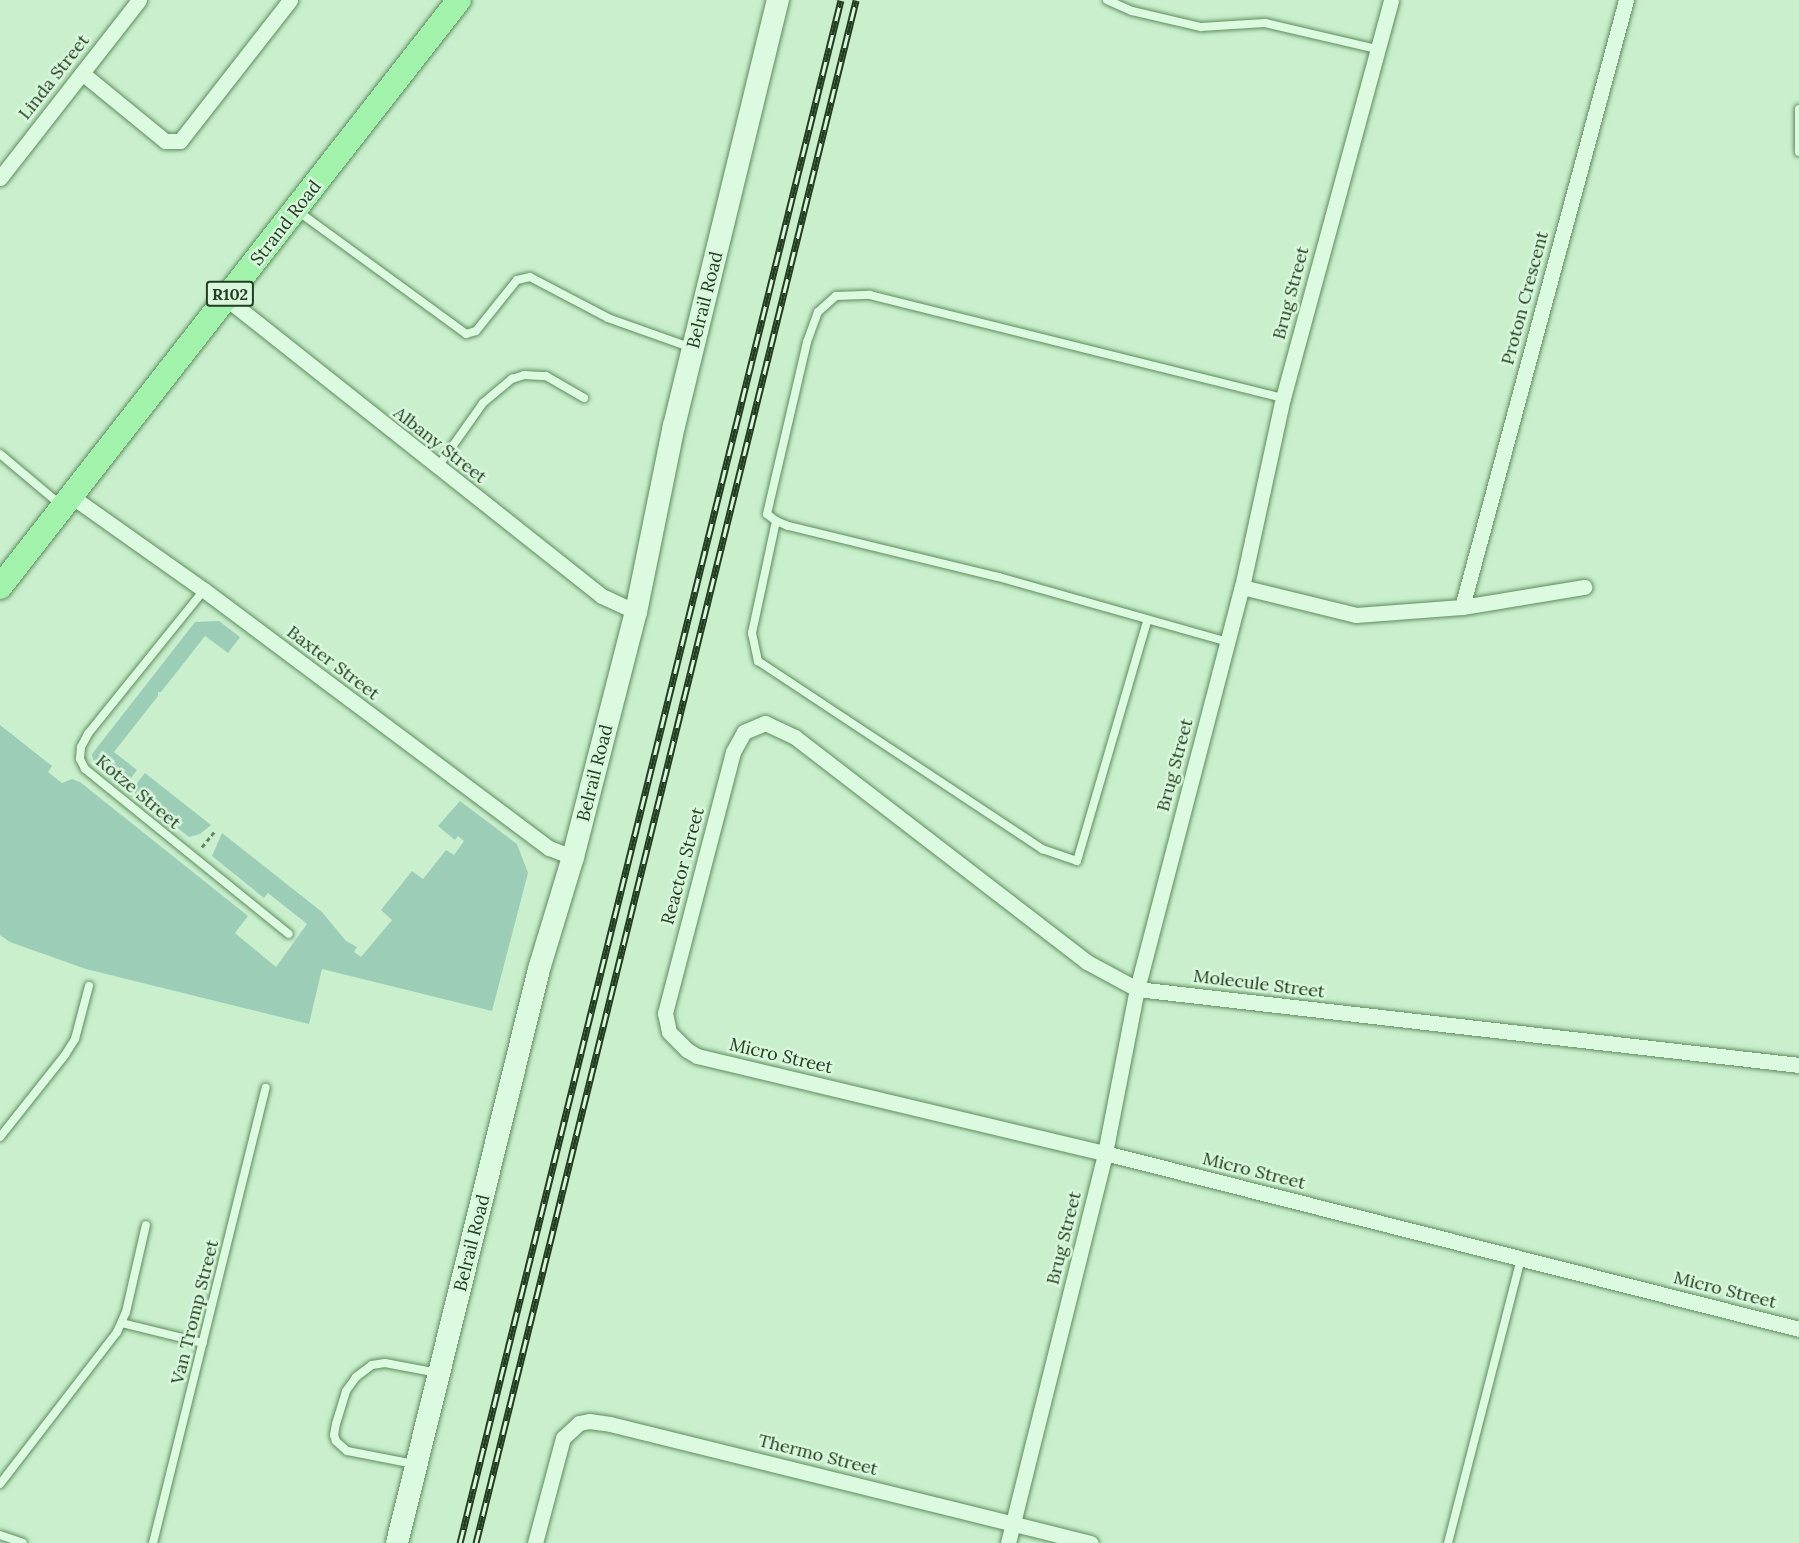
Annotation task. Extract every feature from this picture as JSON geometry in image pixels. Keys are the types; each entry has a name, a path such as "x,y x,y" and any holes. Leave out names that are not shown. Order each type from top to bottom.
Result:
{"main road":[{"name":"Strand Road","path":"0,586 459,0"}],"street":[{"name":"Linda Street","path":"0,178 139,0"},
{"path":"82,73 165,141 180,141 290,0"},
{"name":"Belrail Road","path":"397,1543 539,969 573,857 636,612 693,349 778,0"},
{"name":"Brug Street","path":"1008,1543 1105,1154 1137,989 1242,587 1283,398 1390,0"},
{"name":"Proton Crescent","path":"1462,607 1626,0"},
{"name":"Albany Street","path":"227,299 602,597 636,612"},
{"name":"Baxter Street","path":"67,501 204,590 549,848 573,857"},
{"path":"1242,587 1356,615 1462,607 1584,587"},
{"name":"Reactor Street","path":"697,1056 687,1050 669,1032 665,1013 733,752 744,732 758,725 772,725 795,736"},
{"name":"Molecule Street","path":"795,736 1087,962 1137,989 1799,1065"},
{"name":"Micro Street","path":"697,1056 1105,1154 1799,1329"},
{"name":"Thermo Street","path":"535,1543 563,1438 579,1423 590,1421 610,1424 1090,1543"}],"lane":[{"path":"1107,0 1132,11 1201,27 1265,23 1377,50"},
{"path":"1799,109 1799,152"},
{"path":"296,210 466,334 476,331 517,280 530,277 608,318 693,349"},
{"path":"1228,642 1147,622 998,577 776,521 766,514 807,342 818,312 836,296 870,295 1283,398"},
{"path":"437,468 483,403 512,379 524,375 546,376 584,398"},
{"path":"0,454 67,501"},
{"path":"776,521 752,633 758,661 1042,849 1077,861 1147,622"},
{"name":"Kotze Street","path":"204,590 87,734 81,747 80,759 86,770 289,934"},
{"path":"0,1137 75,1039 89,986"},
{"name":"Van Tromp Street","path":"153,1543 266,1088"},
{"path":"0,1484 111,1341 122,1323 146,1225"},
{"path":"1448,1543 1521,1259"},
{"path":"122,1323 202,1343"},
{"path":"417,1465 347,1451 336,1441 334,1435 336,1424 346,1391 356,1377 372,1365 385,1363 440,1373"},
{"path":"0,1535 23,1543"}],"path":[{"path":"200,850 216,830"}],"green space":[{"path":"219,621 240,637 228,653 205,636 161,692 158,692 158,696 114,752 137,770 125,786 93,760 92,754 195,622"},
{"path":"0,725 52,766 48,772 62,783 72,779 80,782 248,916 235,933 276,967 307,924 268,893 264,898 212,856 222,833 322,912 346,941 357,947 354,952 361,957 392,920 381,910 412,871 423,879 446,850 454,855 464,841 458,836 455,840 438,826 460,801 517,844 528,873 492,1011 322,969 309,1024 86,969 10,942 0,935"},
{"path":"145,773 211,825 200,834 189,837 131,791"}],"railway":[{"path":"460,1543 841,0"},
{"path":"476,1543 856,0"}]}
